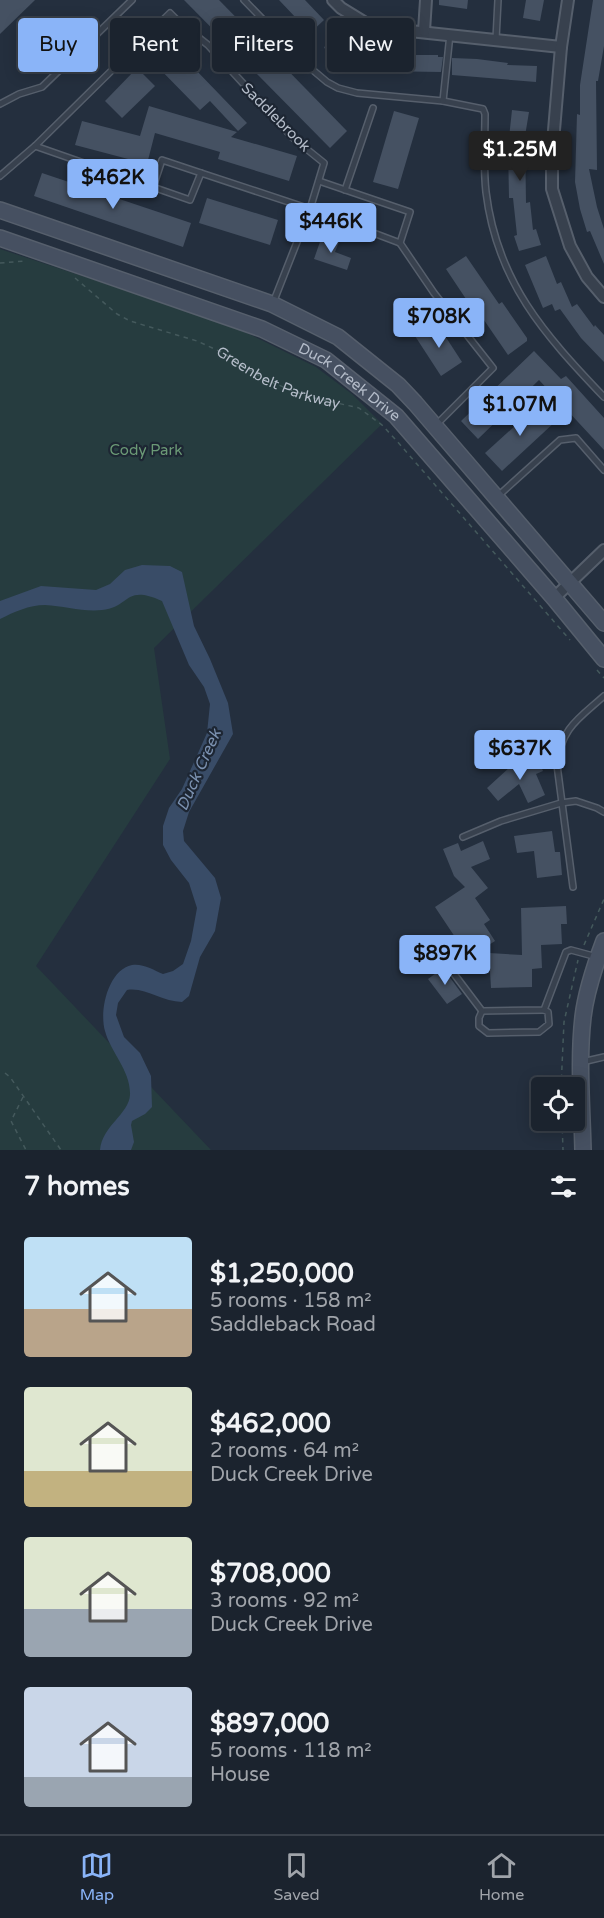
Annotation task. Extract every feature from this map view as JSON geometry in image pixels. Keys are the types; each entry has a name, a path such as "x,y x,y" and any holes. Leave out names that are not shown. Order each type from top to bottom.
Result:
{"main road":[{"name":"Duck Creek Drive","path":"0,210 272,304 338,337 398,385 604,622"},
{"name":"Duck Creek Drive","path":"0,238 262,328 326,360 396,416 554,598 600,664"},
{"path":"262,328 272,304"},
{"path":"419,442 435,426"},
{"path":"583,1150 580,1063 583,1016 604,941"}],"street":[{"path":"333,0 341,8 372,27 561,47"},
{"path":"424,32 426,0"},
{"path":"568,0 561,47 552,154 552,189 570,246 587,277 604,297"},
{"path":"554,598 604,550"}],"lane":[{"path":"0,104 19,94 42,87 132,0"},
{"path":"244,0 308,66 338,88 357,93 443,101 483,109 485,114 486,193 491,223 500,254 531,314 560,351 604,397"},
{"path":"496,39 498,0"},
{"name":"Saddlebrook","path":"0,176 35,146 170,13 208,45 293,138 324,163 310,209 272,304"},
{"path":"443,101 450,34"},
{"path":"345,190 373,108"},
{"path":"35,146 190,200 201,173"},
{"path":"153,187 162,160 310,209 400,243 434,293 493,368 435,426"},
{"path":"319,181 410,212 400,243"},
{"path":"497,497 560,440 576,438 604,470"},
{"path":"573,887 557,765 559,749 564,735 604,696"},
{"path":"463,837 501,821 561,803 576,801 604,812"},
{"path":"544,1010 566,952 571,950 601,958"},
{"path":"442,958 482,1011"},
{"path":"544,1010 548,1012 549,1024 539,1032 488,1033 479,1026 482,1011 544,1010"},
{"path":"580,1063 604,1057"}],"path":[{"path":"0,263 33,262"},
{"name":"Greenbelt Parkway","path":"75,278 106,307 130,321 197,341 221,352 266,380 294,392 349,405 366,412 396,440 573,643"},
{"path":"600,664 604,678"},
{"path":"4,1073 10,1077 61,1150"},
{"path":"23,1097 11,1121 26,1150"},
{"path":"562,1131 563,1150"}],"green space":[{"name":"Cody Park","path":"0,249 204,316 249,334 316,367 352,394 382,424 154,648 170,759 36,966 211,1150 0,1150"}],"water":[{"name":"Duck Creek","path":"142,565 170,566 182,572 194,626 228,703 233,734 189,812 183,831 184,841 215,878 221,898 215,931 200,957 189,996 182,1002 168,1000 147,992 127,990 118,1003 116,1015 124,1037 140,1053 151,1076 152,1107 132,1121 134,1142 131,1150 100,1150 105,1134 129,1102 130,1095 124,1070 108,1039 103,1023 107,992 117,975 124,968 132,965 144,966 163,974 173,971 183,964 191,941 197,908 189,883 171,860 163,845 163,826 169,808 182,789 207,733 210,704 204,687 189,665 162,601 150,596 134,596 118,605 102,610 39,605 22,609 0,619 0,601 41,586 96,590 110,584 125,570"}],"building":[{"path":"0,0 35,0 0,34"},
{"path":"184,0 219,0 237,18 212,18 212,28"},
{"path":"279,0 305,0 324,20 315,28 315,18 296,18"},
{"path":"439,0 468,0 467,9 439,5"},
{"path":"526,0 544,0 540,21 523,18"},
{"path":"593,0 604,0 604,46 598,81 596,81 597,170 589,169 604,229 604,264 590,231 587,232 575,182 577,114 580,115 580,85"},
{"path":"414,55 443,57 441,72 414,72"},
{"path":"452,58 508,63 507,65 537,66 536,82 452,75"},
{"path":"133,72 141,72 155,86 122,118 105,101"},
{"path":"163,72 198,72 247,123 238,131 210,101 200,110"},
{"path":"255,72 289,72 347,131 330,148"},
{"path":"149,106 237,132 231,137 297,156 289,181 218,159 220,152 155,133 147,164 75,145 82,121 140,136"},
{"path":"512,110 529,112 525,136 526,203 530,202 533,230 536,229 541,245 519,251 514,236 517,235 513,198 509,198 508,147"},
{"path":"394,111 419,118 398,189 373,182"},
{"path":"42,173 191,223 183,247 34,196"},
{"path":"207,198 278,220 270,245 199,223"},
{"path":"322,236 339,242 335,252 351,258 347,270 314,259"},
{"path":"466,256 499,304 502,302 527,338 527,341 508,355 446,269"},
{"path":"546,256 557,284 561,282 572,307 577,304 594,327 595,325 604,335 604,362 581,338 560,309 555,311 552,304 543,308 525,265"},
{"path":"436,322 462,362 441,376 415,336"},
{"path":"534,351 561,379 566,376 604,418 604,450 539,380 478,439 461,421"},
{"path":"539,404 556,421 502,471 485,453"},
{"path":"537,756 543,771 536,774 545,795 528,803 519,784 498,801 487,788 510,767"},
{"path":"552,831 555,852 560,852 562,875 537,878 534,851 517,853 514,836"},
{"path":"483,841 490,859 471,867 488,888 475,898 490,920 484,924 495,941 481,950 476,943 453,958 444,944 455,937 435,907 465,887 454,876 443,849 458,843 461,851"},
{"path":"566,906 567,924 561,924 562,944 541,945 542,968 532,969 532,987 491,988 489,953 522,955 521,908"},
{"path":"443,968 462,994 447,1004 428,979"}]}
